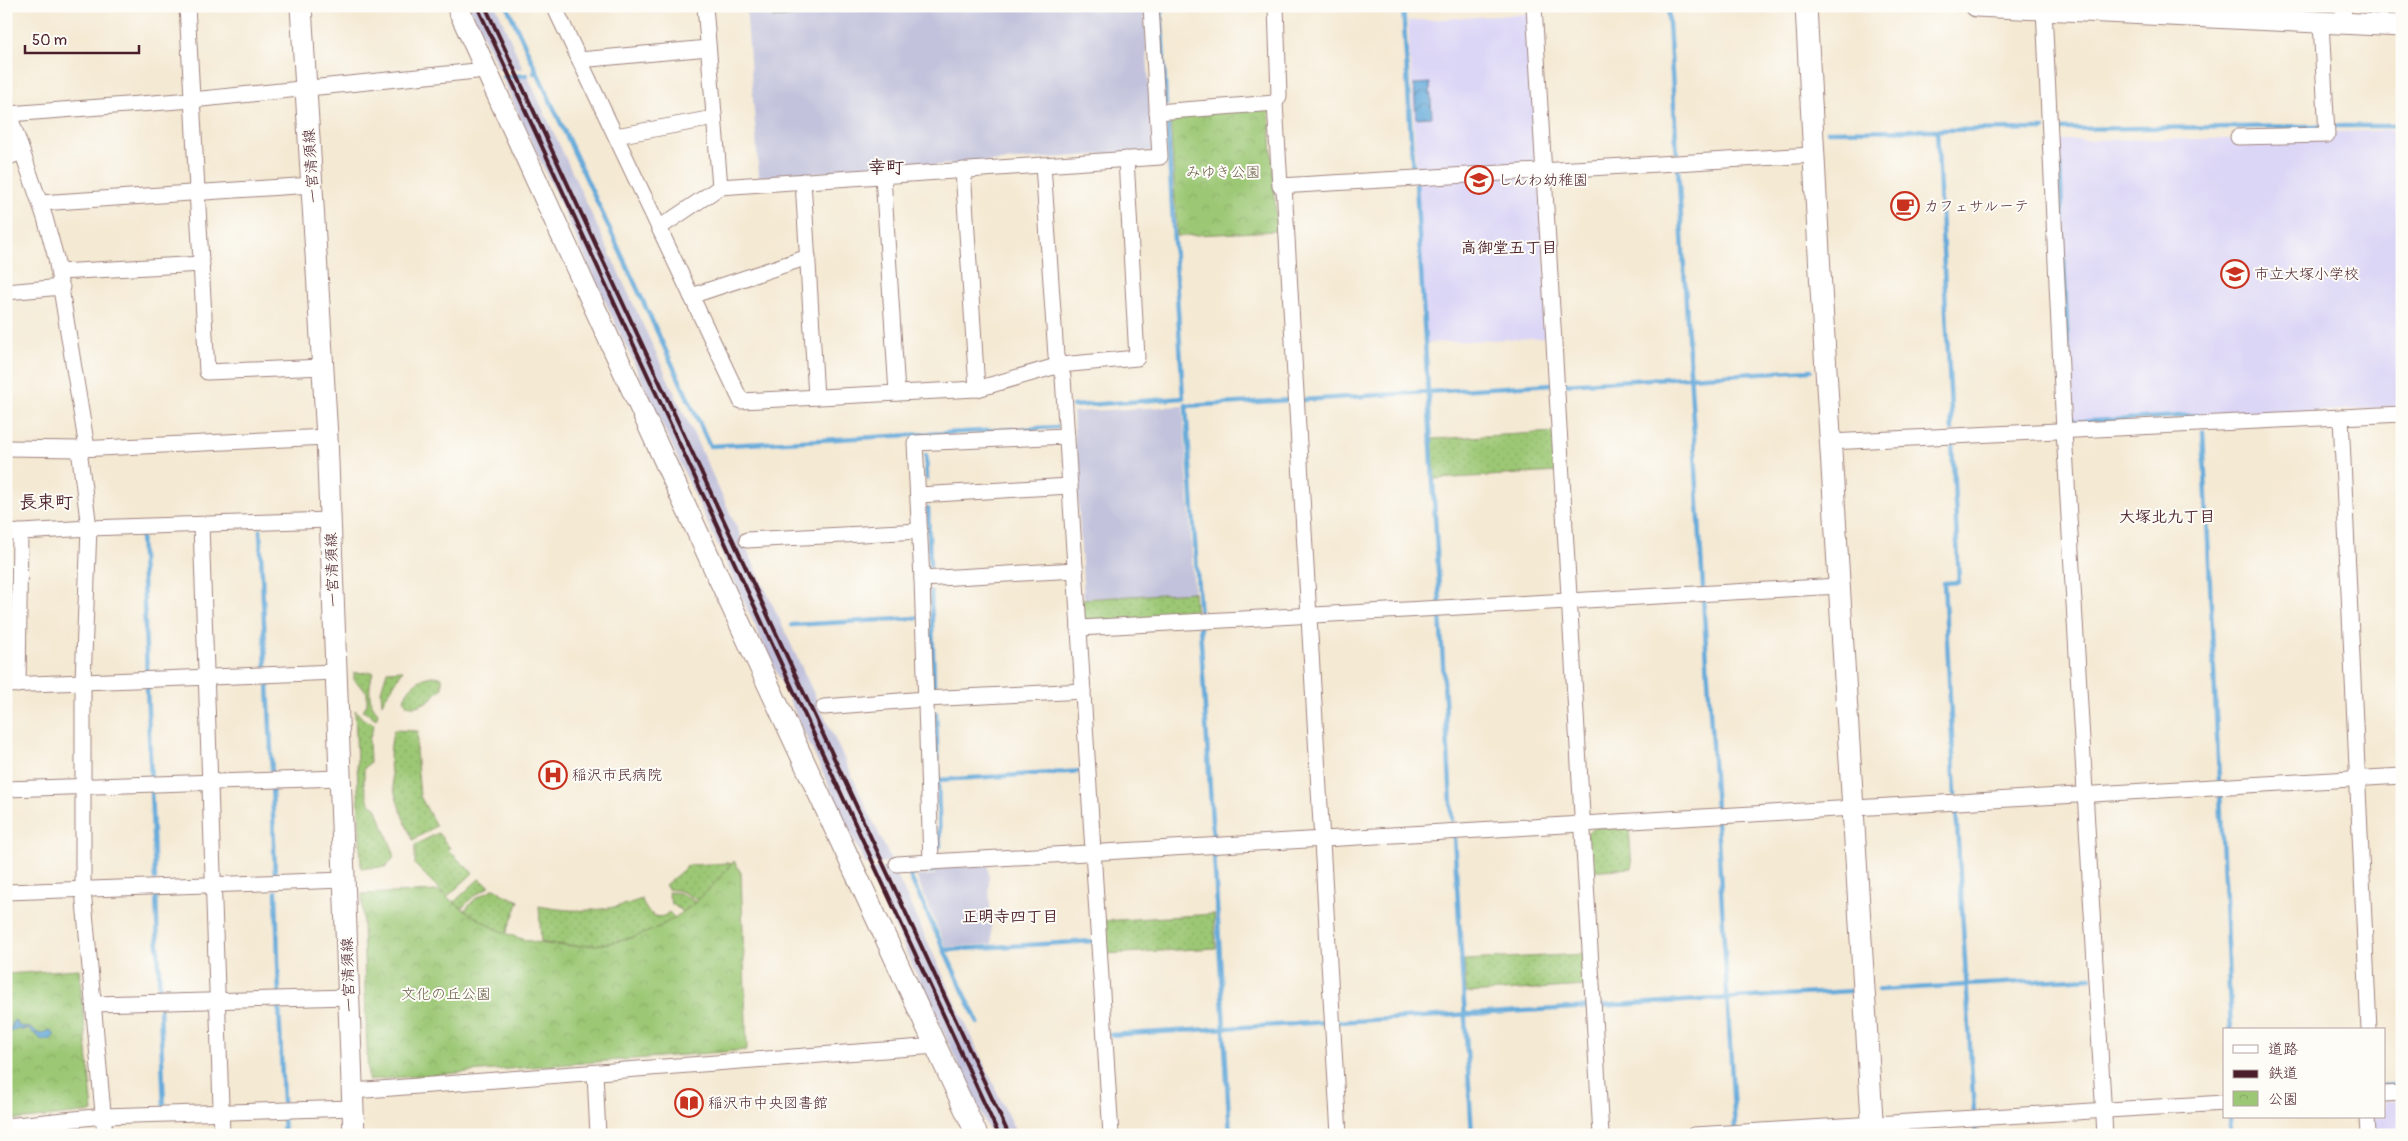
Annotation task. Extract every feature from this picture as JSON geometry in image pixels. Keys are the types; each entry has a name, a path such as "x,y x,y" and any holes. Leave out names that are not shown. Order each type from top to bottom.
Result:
{"street":[{"path":"187,6 207,372 323,368"},
{"name":"一宮清須線","path":"301,6 327,437 354,1135"},
{"path":"458,6 978,1135"},
{"path":"554,6 742,401 977,389 1060,365 1137,358 1126,159"},
{"path":"705,6 720,187"},
{"path":"659,228 720,187 1160,157 1151,6"},
{"path":"1276,6 1279,96 1275,104 1280,186 1812,154"},
{"path":"1534,6 1601,1135"},
{"path":"1806,6 1812,154 1873,1129"},
{"path":"1976,6 2321,22 2343,15 2402,26"},
{"path":"2044,10 2064,431 2105,1135"},
{"path":"2238,137 2327,135 2321,22"},
{"path":"580,60 708,48"},
{"path":"105,1135 83,890 83,681 89,528 83,449 60,280 40,203 8,110 192,100 486,70"},
{"path":"1157,112 1275,104"},
{"path":"616,136 714,118"},
{"path":"6,158 22,152"},
{"path":"1043,165 1056,356 1060,365 1067,436 1111,1135"},
{"path":"963,170 977,389"},
{"path":"883,176 897,393"},
{"path":"803,181 816,397"},
{"path":"40,203 312,185"},
{"path":"1284,186 1339,1135"},
{"path":"691,296 808,257"},
{"path":"6,292 60,280 202,264"},
{"path":"1830,442 2402,414"},
{"path":"2341,417 2369,1028"},
{"path":"931,862 919,495 915,443 1067,436"},
{"path":"6,448 83,449 327,437"},
{"path":"919,495 1070,486"},
{"path":"330,520 201,526 89,528 13,533 12,685 336,672"},
{"path":"201,526 222,1135"},
{"path":"747,540 920,531"},
{"path":"922,579 1076,570"},
{"path":"1079,628 1839,586"},
{"path":"824,707 925,699 1083,691"},
{"path":"897,864 2402,776"},
{"path":"6,789 210,784 340,778"},
{"path":"6,892 344,880"},
{"path":"94,1004 349,997"},
{"path":"6,1126 104,1116 222,1111 353,1100 594,1073 936,1046"},
{"path":"594,1073 598,1135"},
{"path":"2386,1094 2402,1093"},
{"path":"1694,1135 1873,1129 2104,1109 2223,1103"},
{"path":"2367,1118 2368,1135"}],"shaded area":[{"path":"469,6 496,6 523,69 499,70"},
{"path":"746,6 1144,6 1153,151 759,177"},
{"name":"しんわ幼稚園","path":"1530,14 1549,337 1426,343 1408,21"},
{"path":"528,77 891,860 889,862 865,864 503,80"},
{"name":"市立大塚小学校","path":"2402,130 2402,407 2204,417 2203,414 2077,420 2074,417 2061,140 2334,138 2334,132"},
{"path":"1183,406 1194,592 1084,598 1073,412"},
{"path":"988,865 992,944 946,947 916,876 935,875 935,868"},
{"path":"893,867 1017,1135 991,1135 868,870"},
{"path":"2402,1100 2402,1135 2373,1135 2372,1118 2386,1118 2386,1101"}],"green space":[{"path":"811,6 887,7 773,18 776,10"},
{"name":"みゆき公園","path":"1269,107 1277,231 1177,236 1170,114"},
{"path":"1556,432 1558,472 1435,479 1432,439"},
{"path":"1194,592 1196,619 1084,622 1082,599"},
{"path":"403,670 382,703 381,691 387,671"},
{"path":"373,672 370,694 374,709 378,713 376,719 363,710 367,704 367,692 354,680 354,673"},
{"path":"432,676 442,677 442,688 431,699 422,704 417,706 407,705 404,699 411,687 418,681"},
{"path":"355,710 363,719 374,724 369,741 370,762 364,769 364,784 369,803 376,807 394,853 393,859 385,867 361,868"},
{"path":"394,730 418,731 416,751 420,796 436,826 413,840 393,786 390,758"},
{"path":"1629,826 1632,868 1589,871 1587,834 1593,828"},
{"path":"438,833 450,848 448,850 473,873 447,897 415,865 415,845"},
{"name":"文化の丘公園","path":"734,861 741,873 747,1050 368,1080 362,894 439,891 470,913 503,932 544,944 588,946 632,938 671,920 689,908"},
{"path":"731,864 716,883 698,900 681,891 668,889 665,885 689,865"},
{"path":"479,879 490,886 474,896 462,908 454,902"},
{"path":"495,888 500,893 519,901 507,932 504,933 464,911 476,898"},
{"path":"668,892 680,893 696,902 683,912 671,903"},
{"path":"642,899 647,910 652,915 660,917 669,912 675,918 645,934 610,943 575,946 541,942 539,906 565,910 591,910 616,907"},
{"path":"1214,914 1216,948 1105,954 1103,921"},
{"path":"1586,954 1588,986 1466,993 1464,960"},
{"path":"79,969 93,1112 6,1121 6,974"}],"water":[{"path":"1430,83 1432,117 1416,118 1414,84"},
{"path":"15,1020 19,1026 30,1028 40,1034 50,1030 55,1035 50,1040 42,1040 28,1029 20,1030 18,1028 6,1034 6,1029 13,1026 11,1023"}],"waterway":[{"path":"507,6 537,72 534,73"},
{"path":"1161,6 1166,104"},
{"path":"1403,6 1413,173"},
{"path":"1668,7 1677,158"},
{"path":"537,72 710,446 1057,427"},
{"path":"503,77 527,75"},
{"path":"1073,406 1183,398 1167,119"},
{"path":"2055,129 2320,126"},
{"path":"2334,126 2402,126"},
{"path":"1828,131 2044,129"},
{"path":"1937,130 1952,430"},
{"path":"2059,142 2071,418 2076,422 2199,415"},
{"path":"1678,167 1703,588"},
{"path":"1416,183 1440,604"},
{"path":"1562,384 1811,370"},
{"path":"1302,400 1551,384"},
{"path":"1186,406 1292,400"},
{"path":"1186,405 1200,618"},
{"path":"2203,431 2219,780"},
{"path":"1952,442 1959,582 1944,583 1955,794"},
{"path":"926,455 927,478"},
{"path":"928,508 930,566"},
{"path":"260,530 266,668"},
{"path":"141,534 147,672"},
{"path":"931,592 934,685"},
{"path":"1703,597 1716,808"},
{"path":"1440,613 1452,820"},
{"path":"792,625 917,618"},
{"path":"1200,627 1213,837"},
{"path":"268,682 272,774"},
{"path":"147,687 151,781"},
{"path":"936,713 940,846"},
{"path":"938,780 1083,771"},
{"path":"272,785 275,875"},
{"path":"151,790 155,879"},
{"path":"2220,793 2231,1028"},
{"path":"1956,807 1974,1113"},
{"path":"1717,821 1735,1129"},
{"path":"1454,837 1472,1135"},
{"path":"1214,852 1230,1135"},
{"path":"933,871 913,872 910,876 978,1023"},
{"path":"276,892 279,995"},
{"path":"156,894 160,999"},
{"path":"944,950 1094,941"},
{"path":"1878,990 2091,978"},
{"path":"1598,1006 1851,991"},
{"path":"279,1005 283,1102"},
{"path":"1337,1022 1590,1007"},
{"path":"160,1009 164,1107"},
{"path":"1110,1035 1328,1022"},
{"path":"2386,1086 2402,1085"},
{"path":"283,1117 284,1135"},
{"path":"2230,1118 2231,1135"},
{"path":"1975,1123 1976,1135"}],"railway":[{"path":"477,6 999,1135"},
{"path":"485,6 1009,1135"}],"place":[{"name":"しんわ幼稚園","path":"1479,180"},
{"name":"カフェサルーテ","path":"1905,206"},
{"name":"市立大塚小学校","path":"2235,274"},
{"name":"稲沢市民病院","path":"553,775"},
{"name":"稲沢市中央図書館","path":"689,1103"}],"district":[{"name":"幸町","path":"886,167"},
{"name":"高御堂五丁目","path":"1509,247"},
{"name":"長束町","path":"46,502"},
{"name":"大塚北九丁目","path":"2167,516"},
{"name":"正明寺四丁目","path":"1010,916"}]}
